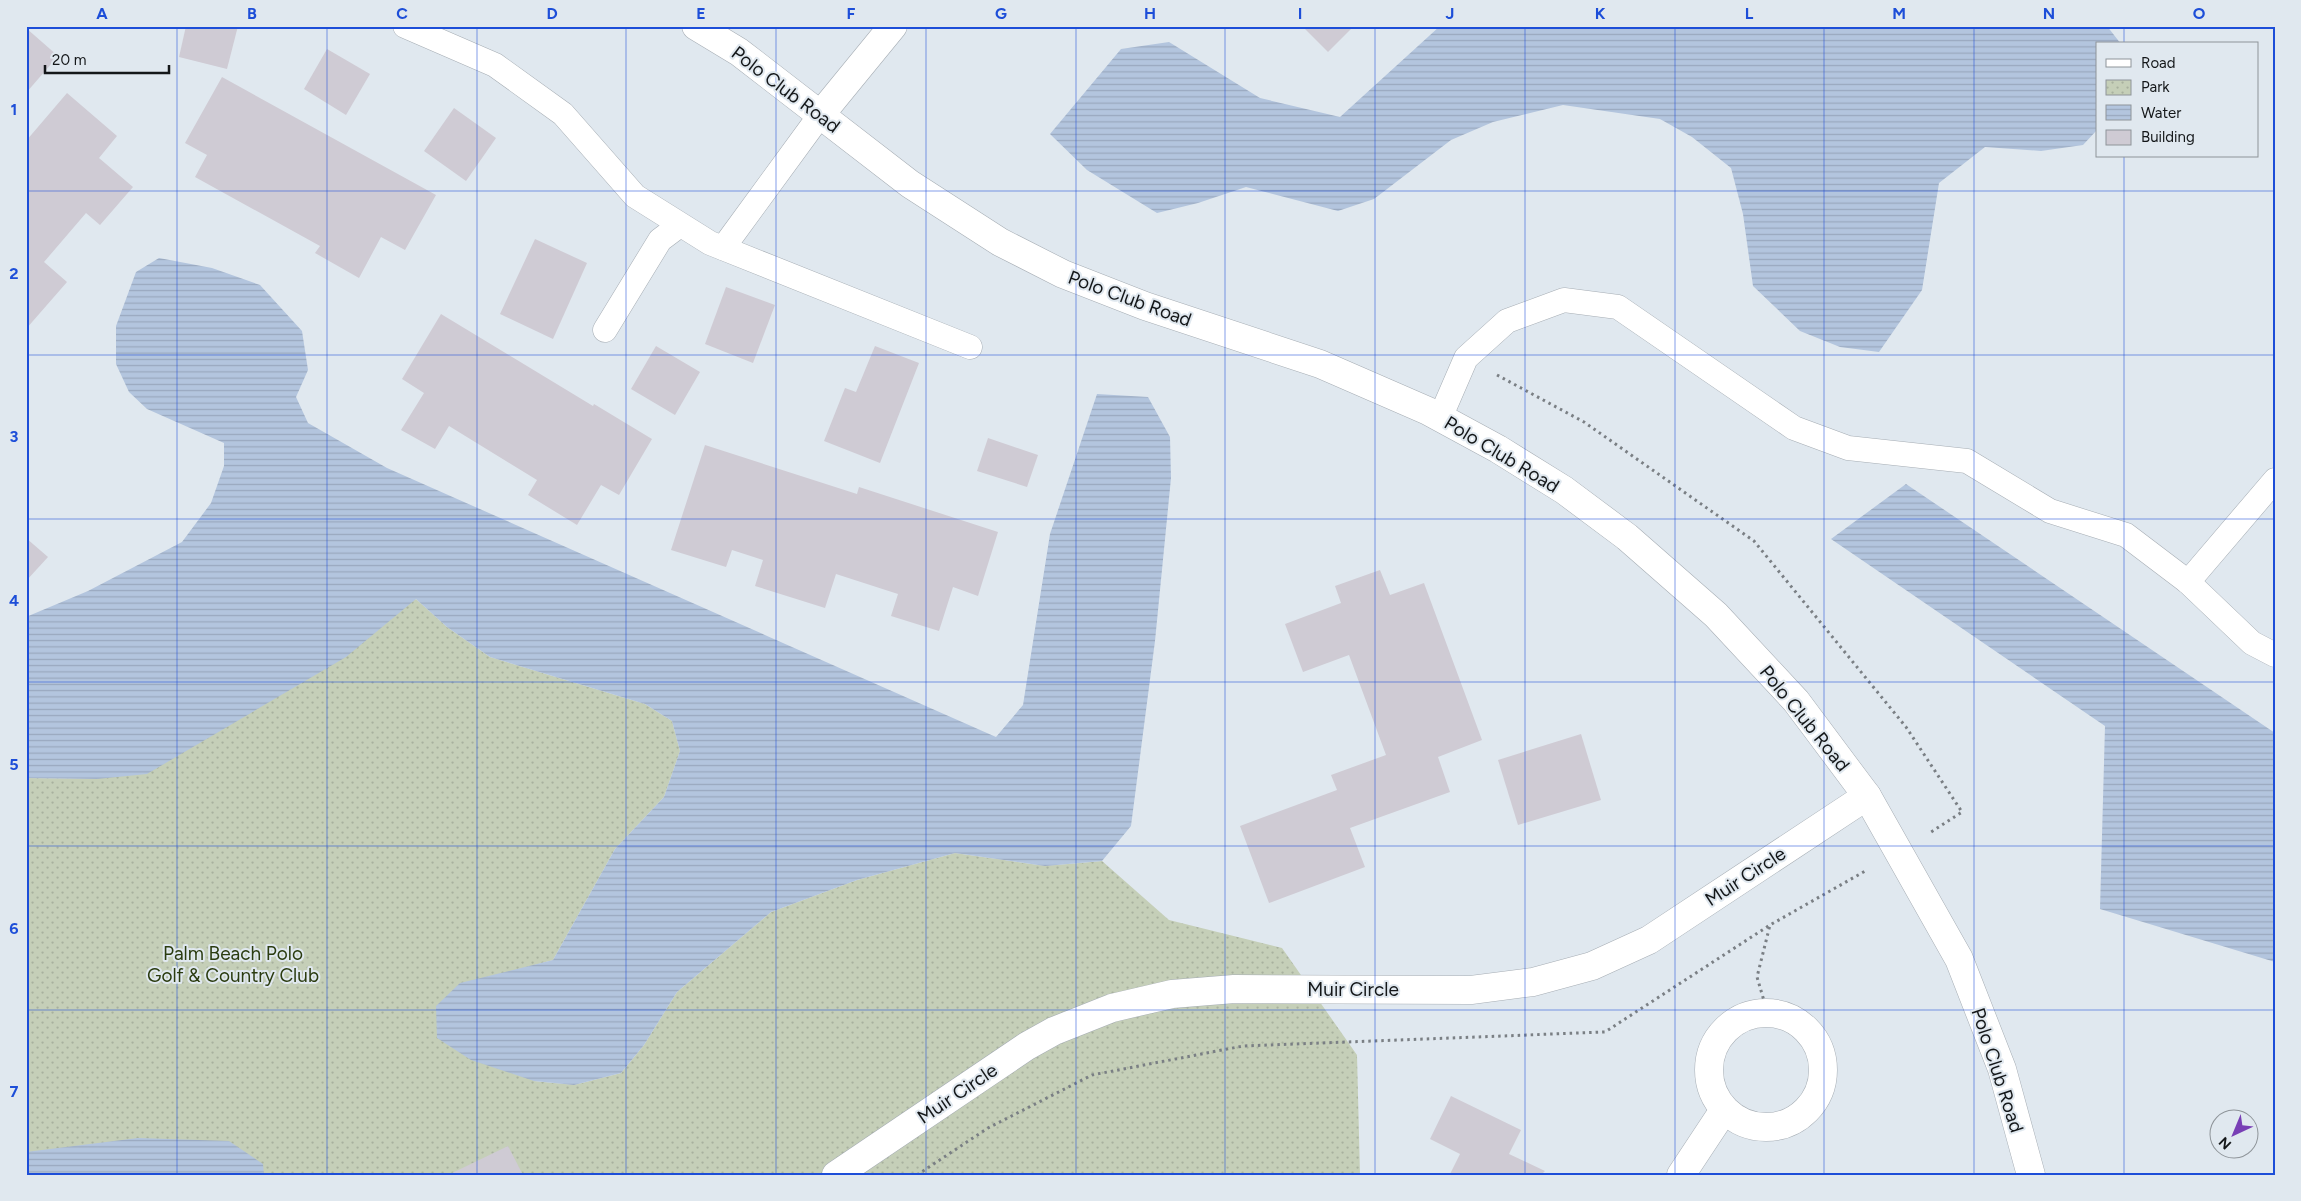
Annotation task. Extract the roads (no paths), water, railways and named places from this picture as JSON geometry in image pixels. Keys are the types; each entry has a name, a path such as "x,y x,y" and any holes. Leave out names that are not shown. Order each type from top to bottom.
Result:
{"street":[{"name":"Polo Club Road","path":"696,26 740,52 910,184 1000,242 1063,274 1145,306 1320,364 1440,418 1498,449 1564,490 1627,537 1716,615 1796,701 1867,796 1959,959 2002,1069 2031,1175"},
{"path":"821,114 893,26"},
{"name":"Muir Circle","path":"836,1175 1027,1046 1054,1031 1112,1008 1172,994 1234,989 1471,990 1532,982 1592,966 1648,940 1867,796"},
{"path":"1767,1012 1789,1017 1808,1030 1820,1049 1824,1072 1820,1093 1806,1112 1788,1124 1765,1128 1743,1123 1724,1110 1712,1091 1708,1069 1713,1046 1725,1028 1745,1016 1767,1012"},
{"path":"1681,1175 1724,1110"}],"lane":[{"path":"405,26 495,65 563,114 635,196 710,243 970,347"},
{"path":"723,248 821,114"},
{"path":"605,330 660,240 680,225"},
{"path":"1440,418 1466,358 1507,321 1564,300 1618,307 1794,428 1848,448 1967,461 2050,511 2126,535 2188,582 2252,643 2275,654"},
{"path":"2188,582 2275,480"}],"water":[{"path":"1440,26 2107,26 2119,42 2096,42 2096,131 2083,145 2041,151 1985,147 1939,183 1922,290 1879,352 1840,347 1800,331 1753,286 1743,214 1731,168 1692,137 1660,119 1563,105 1493,122 1451,140 1374,199 1338,211 1246,187 1198,203 1157,213 1087,170 1050,134 1121,49 1169,42 1260,98 1340,117"},
{"path":"159,258 212,268 260,285 302,331 308,370 296,397 308,423 387,468 996,737 1023,705 1050,534 1097,394 1148,397 1170,437 1171,478 1155,641 1131,826 1102,861 1045,866 955,853 857,880 771,912 677,992 644,1045 621,1073 574,1085 534,1081 471,1060 437,1038 436,1006 460,983 553,960 615,849 664,797 680,751 672,721 645,704 490,657 447,627 416,599 346,657 147,774 97,779 26,778 26,617 88,591 182,542 211,503 224,466 224,443 147,409 129,392 116,364 116,326 136,272"},
{"path":"1906,484 2275,733 2275,962 2100,909 2105,726 1831,539"},
{"path":"138,1138 229,1141 263,1164 264,1175 26,1175 26,1152"}],"park label":[{"name":"Palm Beach Polo Golf & Country Club","path":"233,964"}]}
